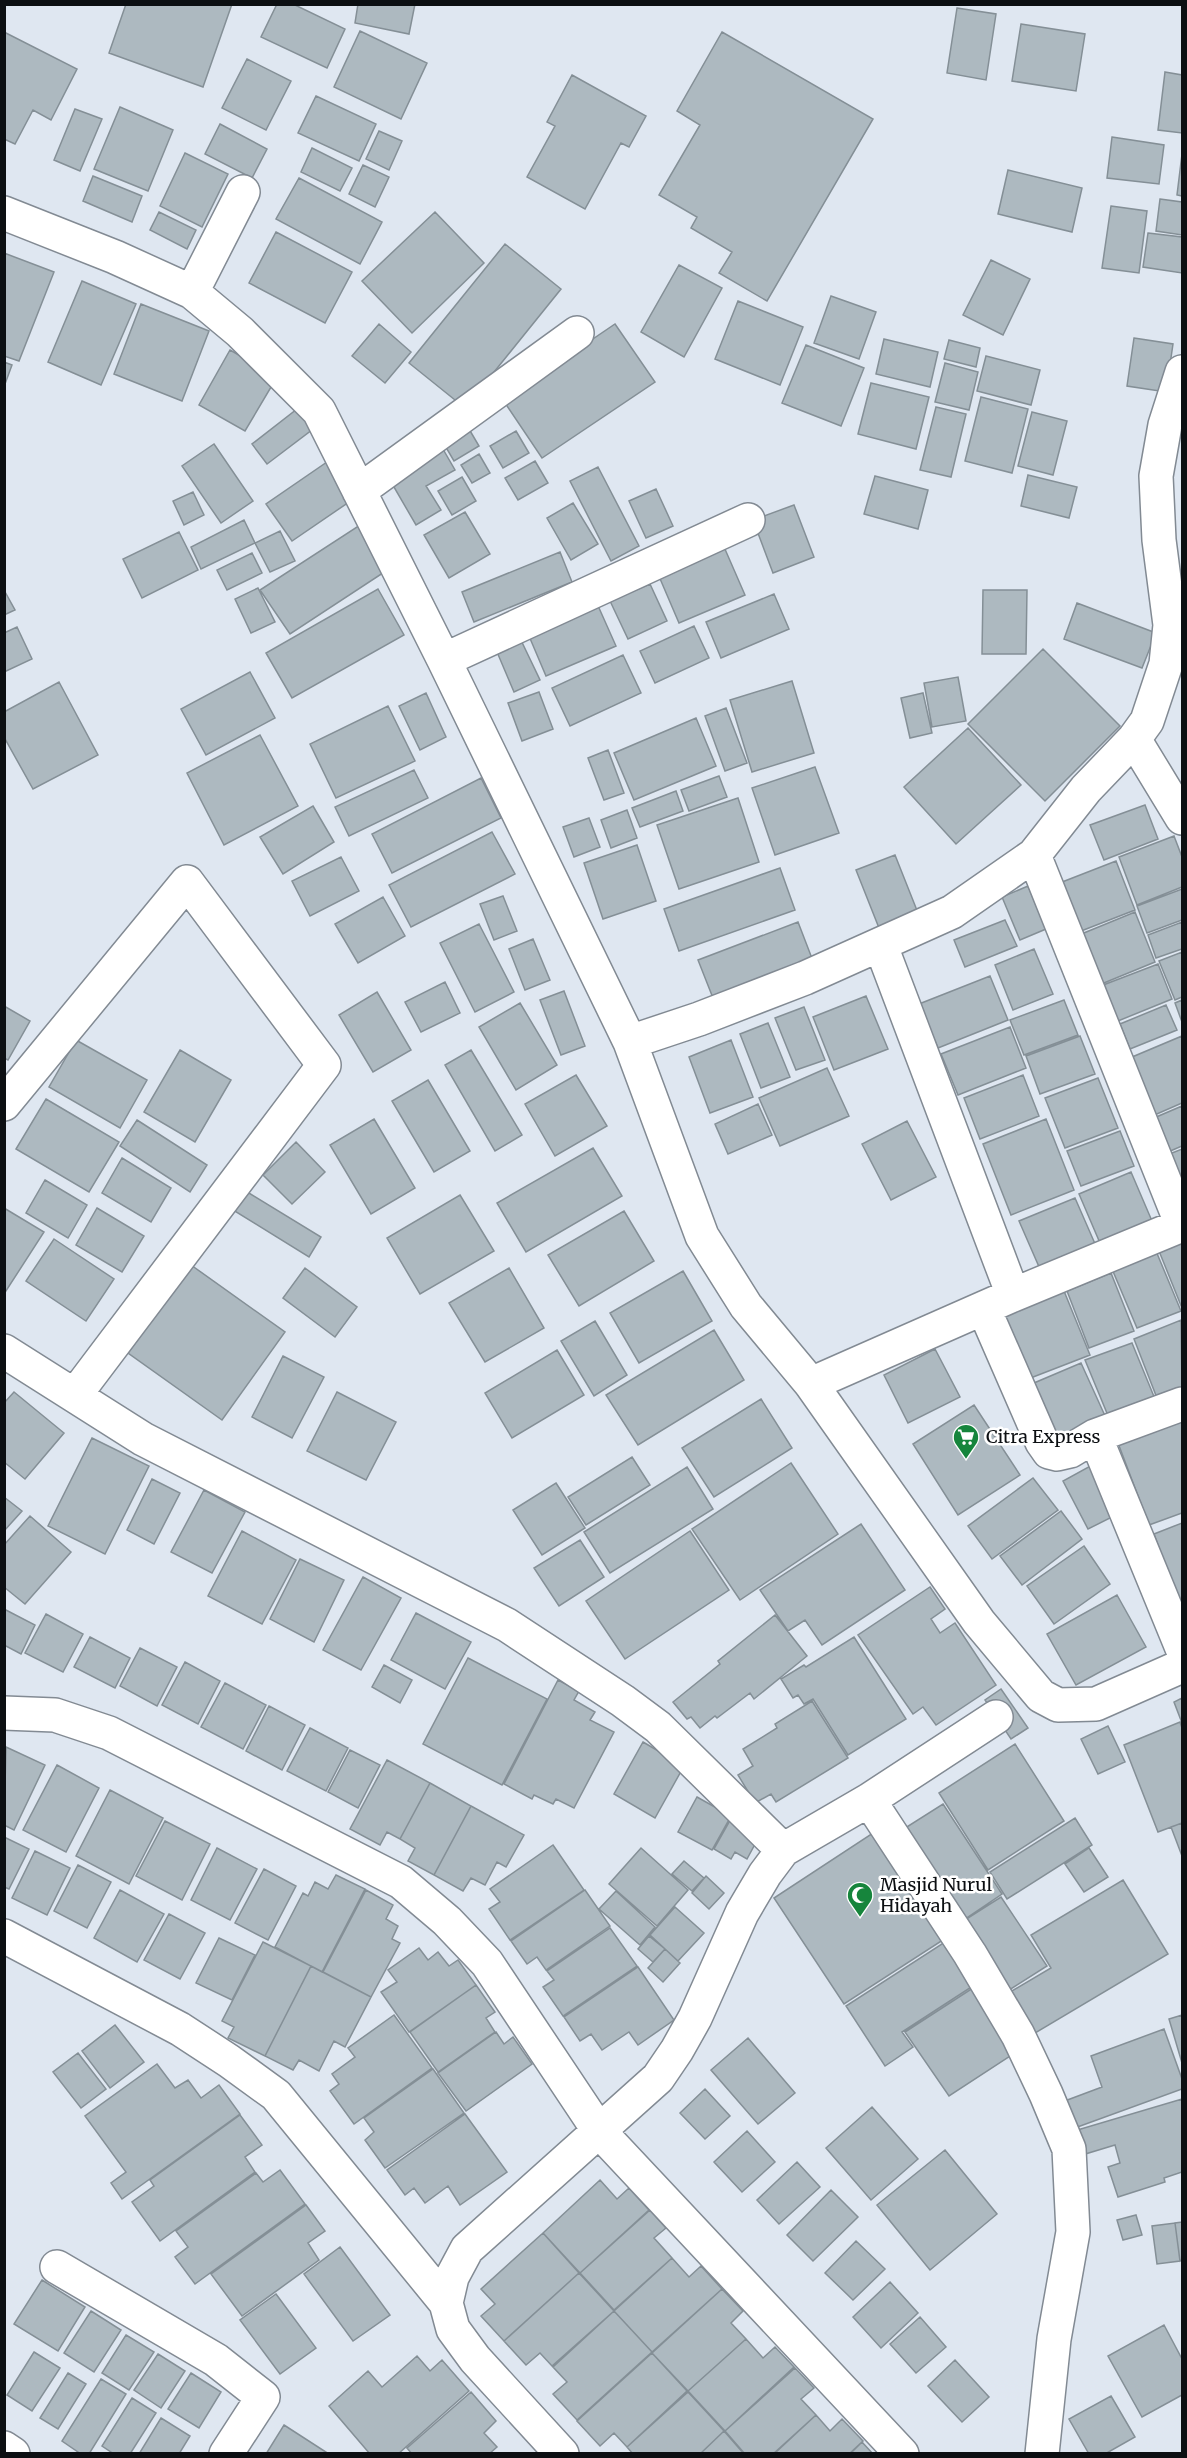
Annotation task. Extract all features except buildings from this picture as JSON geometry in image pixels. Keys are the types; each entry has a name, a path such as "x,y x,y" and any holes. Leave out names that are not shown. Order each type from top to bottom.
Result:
{"street":[{"path":"192,292 243,192"},
{"path":"4,213 116,257 192,292 240,332 319,411 444,660 630,1042 702,1236 746,1306 811,1384 979,1622 1017,1707"},
{"path":"359,491 577,333"},
{"path":"630,1042 720,1011 881,946 952,912 1034,855 1086,789 1134,739 1147,721 1166,664 1170,625 1171,542 1156,476 1165,425 1182,372"},
{"path":"444,660 550,609 748,520"},
{"path":"1134,739 1182,818"},
{"path":"811,1384 1013,1295 1182,1225 1034,855"},
{"path":"4,1104 187,882 324,1065 75,1395"},
{"path":"881,946 1013,1295"},
{"path":"984,1309 1042,1442 1049,1452 1057,1454 1070,1451 1095,1436 1182,1404"},
{"path":"4,1351 143,1439 507,1625 623,1701 658,1727 783,1850"},
{"path":"1095,1436 1182,1648"},
{"path":"446,2303 452,2277 467,2249 657,2078 677,2050 716,1974 742,1913 765,1874 783,1850 869,1800 1017,1707 1096,1704 1182,1666"},
{"path":"4,1713 55,1715 109,1733 401,1882 447,1920 487,1963 599,2131 902,2454"},
{"path":"869,1800 970,1954 1018,2035 1069,2149 1073,2232 1054,2339 1042,2454"},
{"path":"4,1936 180,2029 276,2095 446,2303 453,2329 475,2359 561,2454"},
{"path":"57,2267 216,2360 263,2397 226,2454"},
{"path":"4,2448 13,2454"}],"place":[{"name":"Citra Express","path":"966,1460"},
{"name":"Masjid Nurul Hidayah","path":"860,1918"}]}
